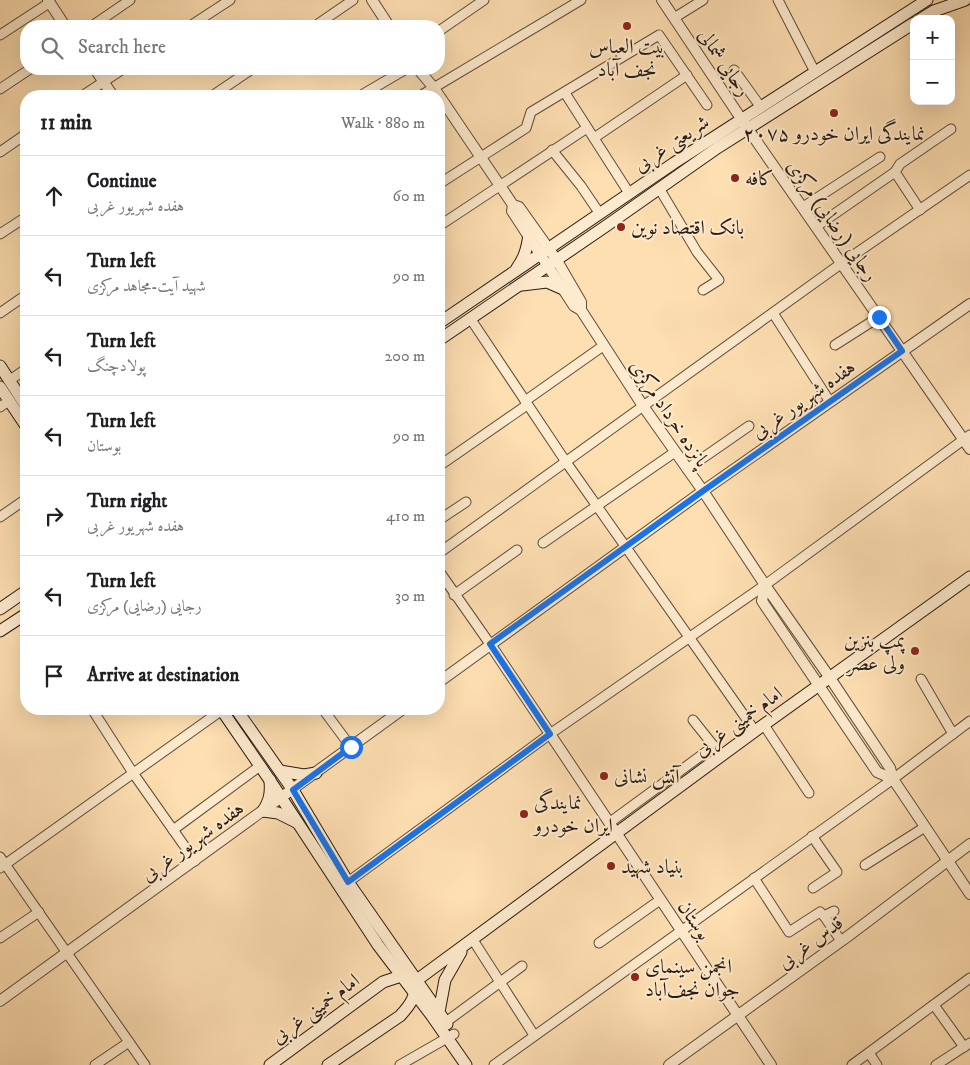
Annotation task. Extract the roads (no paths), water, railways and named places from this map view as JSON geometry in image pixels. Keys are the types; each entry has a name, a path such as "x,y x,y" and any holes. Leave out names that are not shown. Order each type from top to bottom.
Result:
{"main road":[{"name":"شریعتی غربی","path":"445,319 760,106 927,0"},
{"path":"928,15 965,0"},
{"name":"شریعتی غربی","path":"445,336 717,148 910,26"},
{"path":"512,274 522,261 527,250 529,235"},
{"path":"518,286 547,282 563,289"},
{"path":"0,366 5,384 5,404 20,420"},
{"path":"5,384 20,400"},
{"name":"امام خمینی غربی","path":"417,980 760,728 970,577"},
{"path":"0,609 20,595"},
{"path":"0,631 20,618"},
{"path":"226,715 378,945 415,995 439,1017"},
{"path":"240,715 293,790 348,882 387,940 417,980 466,1065"},
{"path":"280,771 304,775 316,772"},
{"path":"269,778 270,801 263,811 286,816 297,823"},
{"path":"439,1017 445,980 452,966 469,942"},
{"path":"378,945 386,963 386,972 379,985"},
{"path":"379,985 401,976 417,980"},
{"path":"400,1016 415,995 417,980"},
{"name":"امام خمینی غربی","path":"270,1065 379,985"},
{"path":"328,1065 400,1016 412,1010 439,1017"},
{"path":"451,1036 475,1065"}],"street":[{"path":"101,20 130,0"},
{"path":"199,20 230,0"},
{"path":"324,20 353,0"},
{"path":"372,0 385,20"},
{"path":"445,26 484,0"},
{"path":"430,90 581,0"},
{"name":"رجایی شمالی","path":"662,0 742,118"},
{"path":"674,18 704,0"},
{"path":"778,0 815,72"},
{"path":"21,20 48,1 62,20"},
{"path":"0,35 20,21"},
{"path":"445,180 526,128 531,112 659,35 707,105"},
{"path":"734,70 760,106"},
{"path":"0,89 21,75"},
{"path":"98,75 109,90"},
{"path":"91,90 114,75"},
{"path":"221,90 243,75"},
{"path":"370,90 396,75"},
{"path":"423,75 434,88"},
{"path":"594,138 687,75"},
{"path":"564,93 629,193"},
{"path":"445,104 513,205 519,207 552,262"},
{"name":"رجایی (رضایی) مرکزی","path":"742,118 902,351 967,438 970,449"},
{"path":"445,222 587,128"},
{"path":"816,226 895,172 900,164 951,129"},
{"path":"0,152 20,138"},
{"path":"552,150 581,186 600,214"},
{"path":"803,207 880,157"},
{"path":"895,172 920,210"},
{"path":"445,549 842,263 970,174"},
{"path":"659,188 698,252 719,280 703,290"},
{"path":"513,205 512,211 529,235 544,251"},
{"path":"0,234 20,221"},
{"name":"پانزده خرداد مرکزی","path":"552,262 563,289 574,306 581,310 643,406 830,678 890,768 893,779"},
{"name":"پانزده خرداد مرکزی","path":"552,262 581,302 581,310"},
{"path":"0,312 20,299"},
{"name":"هفده شهریور غربی","path":"445,678 703,491 970,304"},
{"path":"772,313 830,402"},
{"path":"835,345 879,317"},
{"path":"470,318 566,462 689,638 809,793"},
{"path":"445,462 603,346"},
{"path":"5,384 20,373"},
{"path":"687,470 749,426"},
{"path":"348,882 550,734 765,585 967,438"},
{"path":"543,543 675,452"},
{"path":"445,516 466,502"},
{"path":"0,517 20,503"},
{"path":"454,596 517,550"},
{"path":"445,581 490,644"},
{"name":"پانزده خرداد مرکزی","path":"765,585 762,601 877,772 893,779"},
{"name":"بوستان","path":"490,644 739,1016 768,1064"},
{"path":"921,679 953,734"},
{"path":"96,715 133,773 194,861"},
{"path":"145,1065 39,912 2,863 214,715"},
{"path":"327,715 351,747"},
{"name":"هفده شهریور غربی","path":"0,1001 395,715"},
{"path":"693,720 722,756"},
{"path":"494,1065 893,779 970,721"},
{"path":"609,823 714,746"},
{"path":"173,830 260,766"},
{"path":"893,779 970,894"},
{"path":"865,866 926,828"},
{"path":"812,836 837,872 813,888"},
{"name":"قدس غربی","path":"670,1065 841,941 970,844"},
{"path":"754,878 789,932 820,912 841,941"},
{"path":"599,943 660,900"},
{"path":"824,916 834,911"},
{"path":"0,938 39,912"},
{"path":"469,942 500,983 534,1035"},
{"path":"439,1017 500,983 522,966"},
{"path":"852,1065 970,978"},
{"path":"934,1005 967,1045 936,1065"},
{"path":"400,1065 451,1036"},
{"path":"95,1065 129,1042"},
{"path":"869,1053 877,1065"}],"place":[{"name":"بیت العباس نجف آباد","path":"627,26"},
{"name":"نمایندگی ایران خودرو ۲۰۷۵","path":"834,113"},
{"name":"کافه","path":"735,178"},
{"name":"بانک اقتصاد نوین","path":"621,227"},
{"name":"پمپ بنزین ولی عصر","path":"915,651"},
{"name":"آتش نشانی","path":"604,776"},
{"name":"نمایندگی ایران خودرو","path":"524,814"},
{"name":"بنیاد شهید","path":"611,866"},
{"name":"انجمن سینمای جوان نجف‌آباد","path":"635,977"}]}
